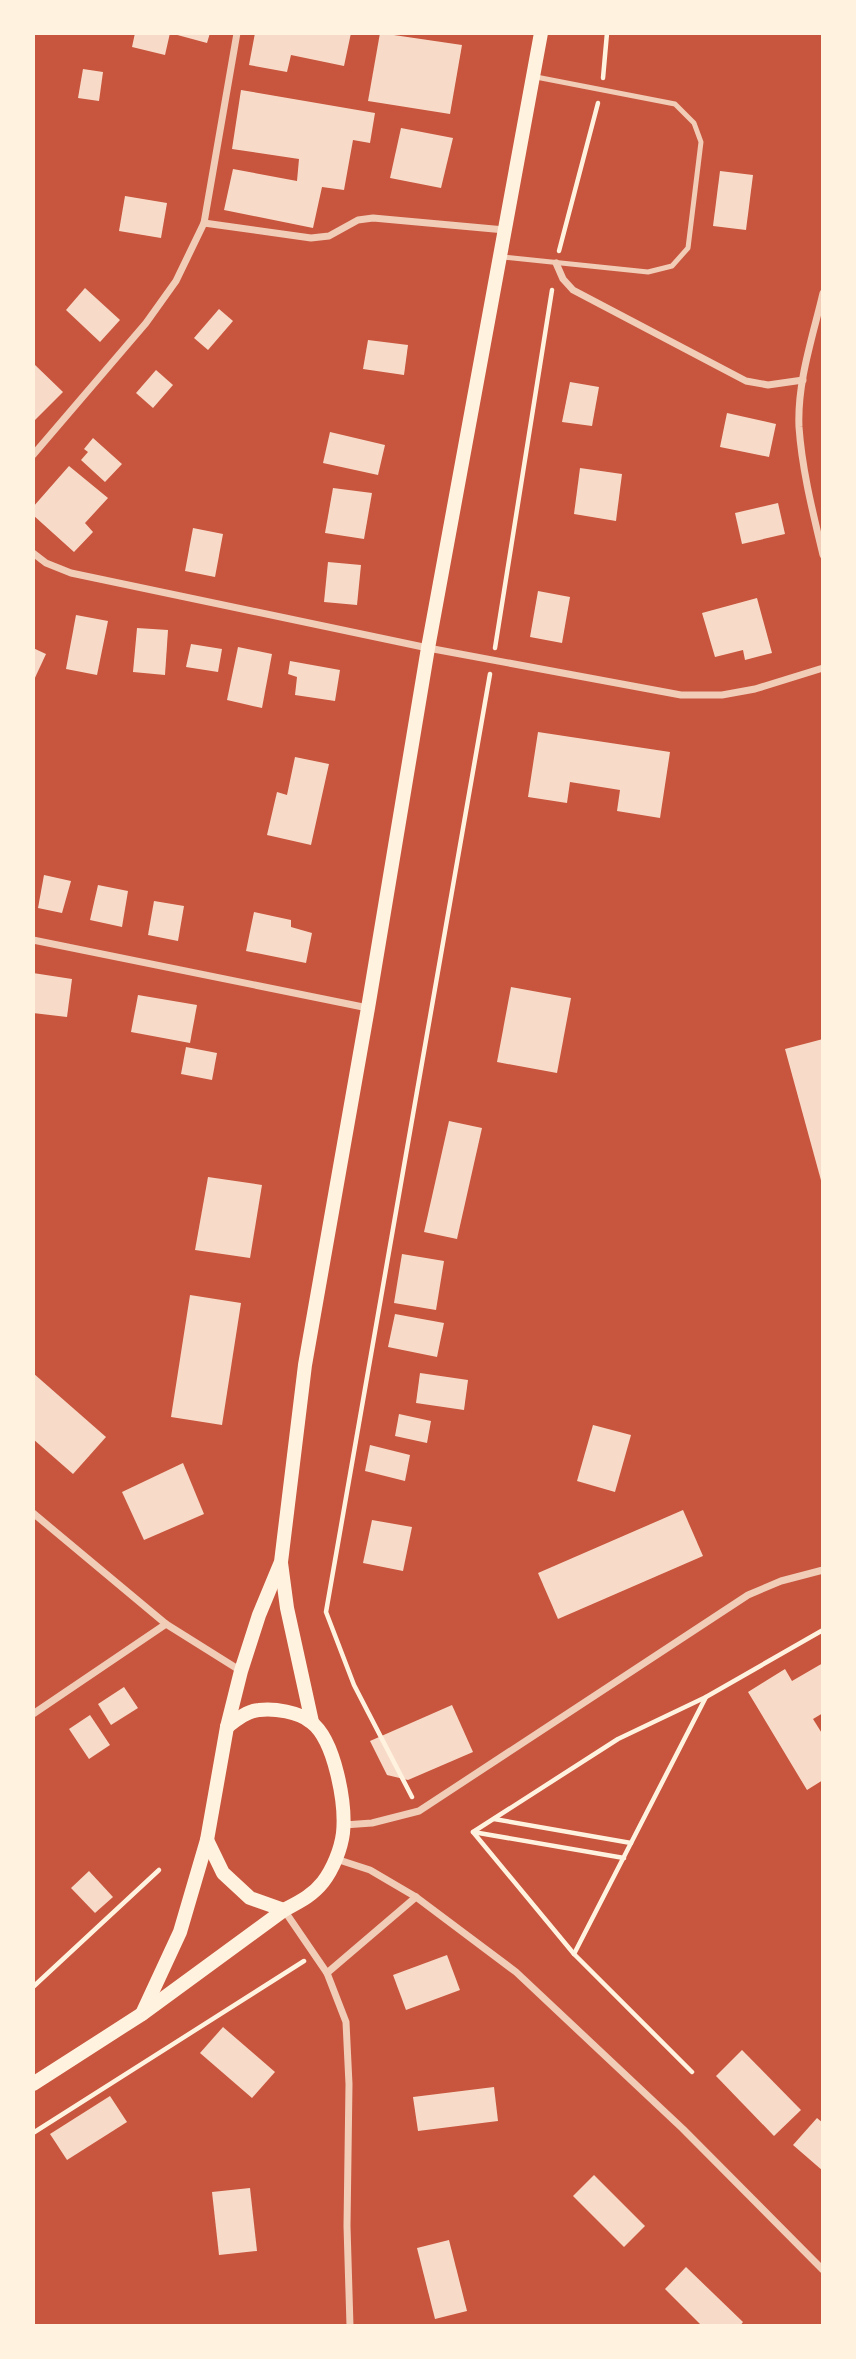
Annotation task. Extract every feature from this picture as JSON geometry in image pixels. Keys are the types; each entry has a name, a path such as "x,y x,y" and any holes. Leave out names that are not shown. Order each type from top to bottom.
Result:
{"main road":[{"path":"142,2014 180,1932 207,1840 226,1727 241,1671 259,1615 281,1562 305,1365 428,648 541,33"},
{"path":"33,2084 142,2014 284,1910 306,1899 324,1881 336,1859 344,1825 338,1774 331,1750 312,1722 281,1562"},
{"path":"226,1727 242,1716 259,1710 292,1713 312,1722"},
{"path":"207,1840 222,1873 250,1898 284,1910"}],"street":[{"path":"33,455 146,323 176,281 204,223 237,33"},
{"path":"204,223 311,238 329,236 358,220 373,218 505,230"},
{"path":"556,263 563,279 573,290 746,381 768,385 803,380"},
{"path":"823,293 803,380 799,425 809,499 823,555"},
{"path":"33,553 71,573 428,648 681,695 722,695 755,689 823,668"},
{"path":"33,940 368,1008"},
{"path":"33,1513 166,1624 241,1671"},
{"path":"344,1825 372,1823 419,1811 748,1595 781,1581 823,1570"},
{"path":"33,1714 166,1624"},
{"path":"336,1859 370,1870 416,1897 516,1972 683,2129 823,2270"},
{"path":"327,1973 416,1897"},
{"path":"284,1910 327,1973 346,2022 349,2084 347,2226 350,2326"}],"lane":[{"path":"500,256 648,272 672,266 688,248 701,142 694,123 674,104 533,76"}],"path":[{"path":"419,1811 355,1685 326,1612 493,659 556,263 601,89 607,33"},
{"path":"473,1832 618,1740 706,1697 823,1630"},
{"path":"575,1954 706,1697"},
{"path":"494,1819 631,1843"},
{"path":"473,1832 624,1858"},
{"path":"473,1832 575,1954 692,2072"},
{"path":"33,1987 159,1870"},
{"path":"33,2133 313,1955"}],"building":[{"path":"135,33 170,33 165,55 132,47"},
{"path":"170,33 210,33 207,43"},
{"path":"255,33 351,33 344,66 291,55 287,72 249,65"},
{"path":"380,33 462,45 450,114 368,101"},
{"path":"83,69 103,72 99,101 78,98"},
{"path":"241,90 375,113 370,143 353,140 344,190 322,187 313,228 224,210 233,169 297,181 299,159 232,149"},
{"path":"401,128 453,138 441,188 390,178"},
{"path":"720,171 753,175 746,230 713,226"},
{"path":"125,196 167,203 161,238 119,231"},
{"path":"85,288 120,320 100,342 66,310"},
{"path":"219,309 233,321 208,350 194,338"},
{"path":"368,340 408,345 404,375 363,369"},
{"path":"33,363 63,392 33,422"},
{"path":"156,370 173,385 153,408 136,393"},
{"path":"570,382 599,387 592,426 562,422"},
{"path":"727,413 776,424 769,457 720,447"},
{"path":"330,432 385,445 378,475 323,463"},
{"path":"93,438 122,464 105,482 81,460 88,452 84,449"},
{"path":"69,466 108,498 85,523 93,532 74,552 33,515 33,507"},
{"path":"580,468 622,474 616,521 574,514"},
{"path":"333,488 372,493 364,539 325,533"},
{"path":"778,503 785,534 742,544 735,513"},
{"path":"193,528 223,534 215,577 185,571"},
{"path":"328,562 361,565 357,605 324,602"},
{"path":"538,591 570,597 562,643 530,637"},
{"path":"757,598 772,653 745,660 743,650 715,657 702,613"},
{"path":"76,615 108,621 97,675 66,669"},
{"path":"137,628 168,630 165,675 133,672"},
{"path":"191,644 222,649 218,672 186,667"},
{"path":"238,647 272,654 262,708 227,700"},
{"path":"33,648 46,654 33,682"},
{"path":"290,661 340,670 335,701 295,695 297,677 288,674"},
{"path":"538,732 670,752 660,818 617,811 620,790 570,782 567,803 528,797"},
{"path":"295,757 329,764 311,845 267,835 277,792 287,795"},
{"path":"44,875 71,881 62,913 38,908"},
{"path":"98,885 128,891 122,927 90,920"},
{"path":"154,901 184,906 178,941 148,935"},
{"path":"254,912 291,920 291,927 312,933 306,963 246,951"},
{"path":"33,973 72,979 67,1017 33,1013"},
{"path":"511,987 571,998 557,1073 497,1062"},
{"path":"138,995 197,1005 190,1043 131,1032"},
{"path":"823,1039 823,1184 822,1184 785,1049"},
{"path":"186,1047 217,1053 212,1080 181,1074"},
{"path":"449,1121 482,1128 457,1239 424,1232"},
{"path":"208,1177 262,1185 250,1258 195,1250"},
{"path":"402,1254 444,1261 436,1310 394,1303"},
{"path":"190,1295 241,1303 222,1425 171,1417"},
{"path":"395,1314 444,1323 437,1357 388,1347"},
{"path":"33,1373 106,1437 73,1474 33,1439"},
{"path":"420,1373 468,1380 464,1410 416,1403"},
{"path":"399,1414 431,1421 427,1443 395,1436"},
{"path":"593,1425 631,1435 615,1492 577,1481"},
{"path":"370,1445 410,1455 405,1481 365,1471"},
{"path":"183,1463 204,1514 144,1540 122,1492"},
{"path":"683,1510 703,1556 558,1619 538,1573"},
{"path":"372,1520 412,1527 403,1571 363,1563"},
{"path":"823,1663 823,1713 813,1719 823,1735 823,1780 807,1790 748,1692 785,1669 792,1681"},
{"path":"124,1687 138,1708 111,1725 98,1704"},
{"path":"452,1705 473,1752 408,1780 387,1775 370,1741"},
{"path":"90,1715 110,1745 89,1759 69,1729"},
{"path":"89,1871 113,1897 95,1913 71,1888"},
{"path":"447,1955 460,1990 406,2010 393,1975"},
{"path":"223,2027 275,2072 252,2098 200,2053"},
{"path":"742,2050 801,2110 774,2136 716,2076"},
{"path":"494,2087 498,2121 418,2131 413,2097"},
{"path":"110,2096 127,2122 67,2160 50,2134"},
{"path":"817,2118 823,2123 823,2171 793,2145"},
{"path":"594,2175 645,2226 624,2247 573,2196"},
{"path":"250,2188 257,2251 219,2255 212,2192"},
{"path":"449,2240 467,2311 435,2319 417,2248"},
{"path":"686,2267 743,2322 740,2326 702,2326 665,2289"}]}
